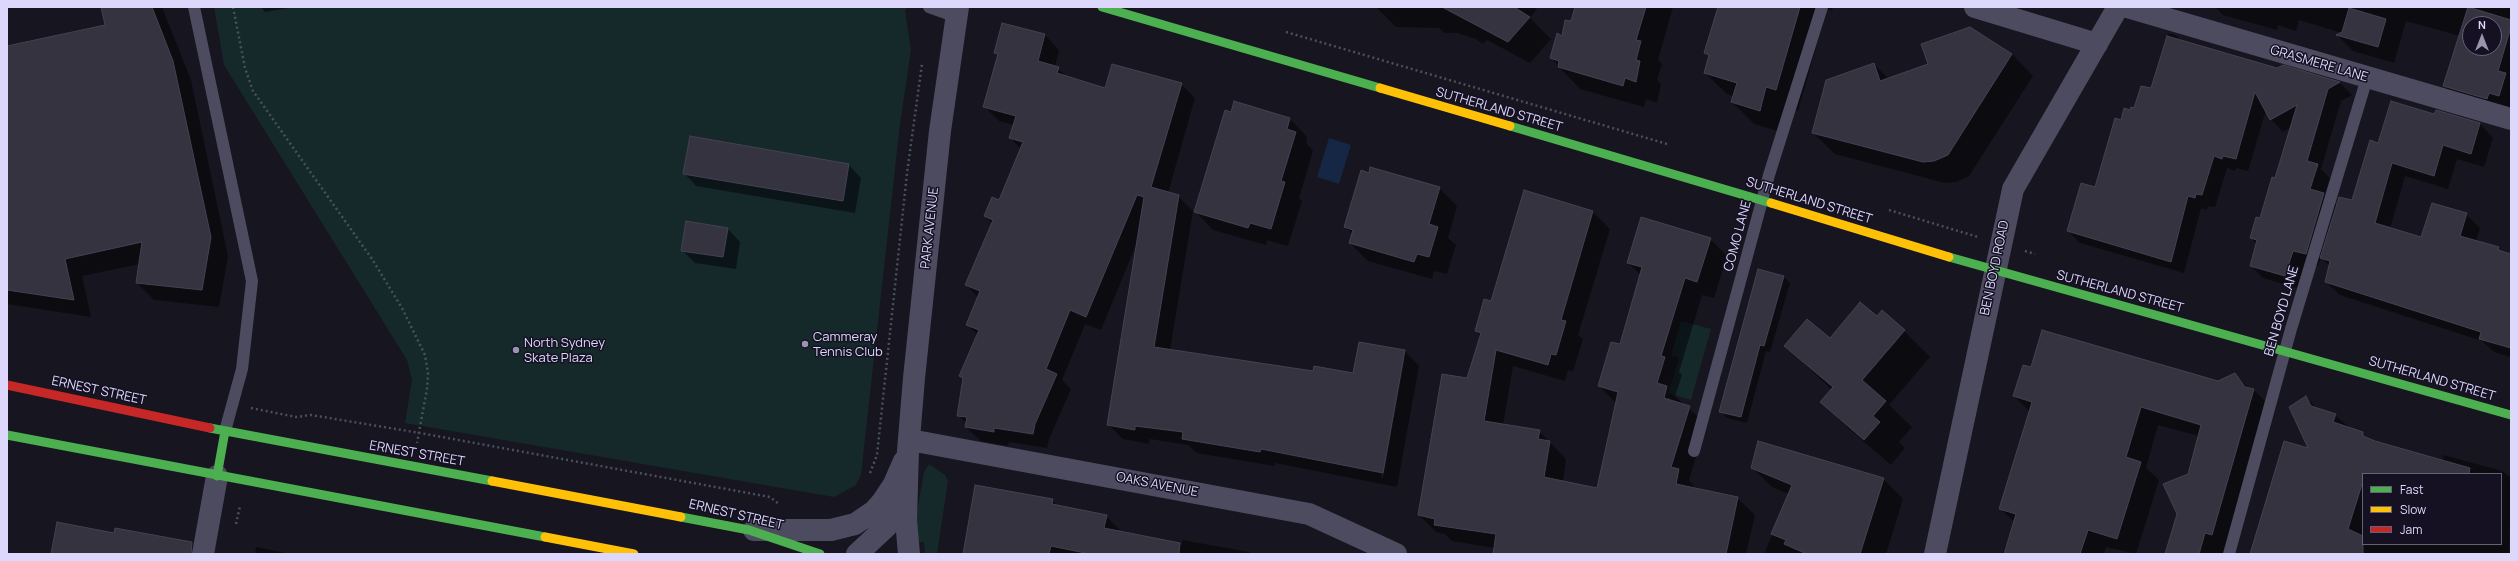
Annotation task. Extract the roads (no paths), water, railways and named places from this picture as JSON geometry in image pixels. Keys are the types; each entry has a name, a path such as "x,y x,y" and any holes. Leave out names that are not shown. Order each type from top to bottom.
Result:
{"main road":[{"name":"SUTHERLAND STREET","path":"1102,7 1762,200 1994,271 2285,350 2511,416"},
{"name":"ERNEST STREET","path":"7,385 225,431 749,530 820,554"},
{"path":"217,476 225,431"},
{"path":"7,435 634,554"},
{"path":"618,551 644,553"}],"street":[{"path":"1975,7 2097,44"},
{"name":"BEN BOYD ROAD","path":"1935,554 1994,271 2013,189 2118,7"},
{"name":"GRASMERE LANE","path":"2127,7 2511,119"},
{"name":"PARK AVENUE","path":"909,554 906,520 909,445 940,131 957,12"},
{"name":"PARK AVENUE","path":"749,530 831,530 855,524 874,511 882,502 894,484 909,445"},
{"name":"OAKS AVENUE","path":"909,445 1310,514 1396,554"},
{"path":"203,554 217,476"},
{"name":"PARK AVENUE","path":"857,554 879,535 897,511 908,479"}],"lane":[{"path":"194,7 252,281 242,369 225,431"},
{"path":"929,7 957,12"},
{"name":"COMO LANE","path":"1694,451 1762,200 1822,7"},
{"name":"BEN BOYD LANE","path":"2229,554 2285,350 2367,78"}],"water":[{"path":"1329,138 1351,145 1339,184 1317,177"}],"place":[{"name":"Cammeray Tennis Club","path":"805,344"},
{"name":"North Sydney Skate Plaza","path":"516,350"}]}
